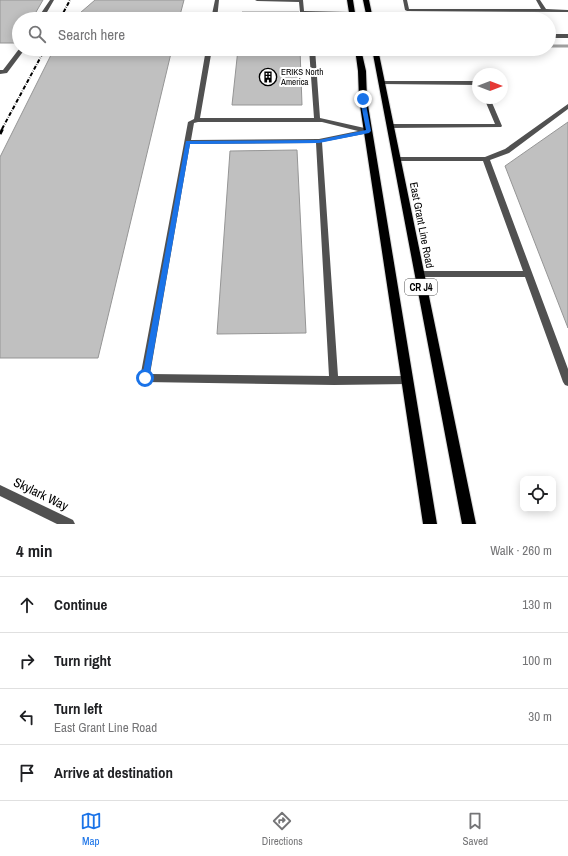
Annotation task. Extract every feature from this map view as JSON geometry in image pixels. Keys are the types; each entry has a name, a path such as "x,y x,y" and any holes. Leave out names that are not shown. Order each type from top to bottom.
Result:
{"main road":[{"path":"350,0 352,12"},
{"path":"366,0 369,12"},
{"name":"CR J4","path":"359,56 362,71 363,99 430,524"},
{"name":"East Grant Line Road","path":"376,56 469,524"}],"street":[{"path":"44,12 52,0"},
{"path":"215,12 217,0"},
{"path":"257,0 301,1 302,12 310,12"},
{"path":"404,0 407,10 568,12"},
{"path":"538,0 544,11"},
{"path":"556,36 568,36"},
{"path":"0,72 5,72 17,56"},
{"path":"197,120 208,56"},
{"path":"312,56 316,120"},
{"path":"382,84 472,83"},
{"path":"390,126 499,126 490,104"},
{"path":"396,159 486,159 507,151 568,106"},
{"path":"369,131 316,120 197,120 191,122 145,378 334,381 408,380"},
{"path":"188,142 319,142 369,131"},
{"path":"319,142 334,381"},
{"path":"486,159 568,382"},
{"path":"419,274 528,274"},
{"name":"Skylark Way","path":"0,490 54,521 70,524"}],"building":[{"path":"0,0 43,0 36,12 12,12 12,43 0,43"},
{"path":"95,0 184,0 181,12 81,12"},
{"path":"50,56 170,56 98,358 0,358 0,157"},
{"name":"ERIKS North America","path":"237,56 300,56 302,105 232,105"},
{"path":"568,122 568,328 505,166"},
{"path":"297,150 306,333 217,334 230,151"}],"waterway":[{"path":"556,46 568,46"}],"railway":[{"path":"64,12 70,0"},
{"path":"2,129 41,56"},
{"path":"0,134 3,128"}],"place":[{"name":"ERIKS North America","path":"268,77"}],"route":[{"path":"145,378 188,142 319,142 369,131 363,99"}]}
